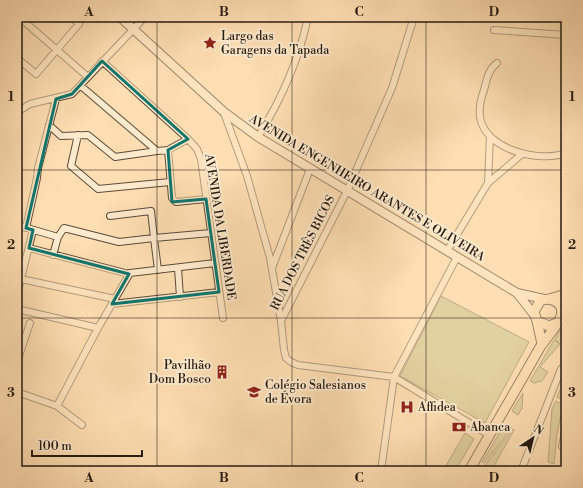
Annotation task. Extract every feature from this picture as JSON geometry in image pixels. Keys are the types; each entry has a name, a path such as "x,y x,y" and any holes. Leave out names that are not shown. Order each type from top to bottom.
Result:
{"main road":[{"path":"542,344 536,318 537,304 547,299 566,294"},
{"path":"468,471 564,309 560,305 547,299"},
{"path":"536,318 549,326 557,323"}],"street":[{"path":"19,17 88,77"},
{"path":"17,58 36,74 79,24 71,17"},
{"name":"AVENIDA ENGENHEIRO ARANTES E OLIVEIRA","path":"120,17 224,112 258,137 517,293 547,299"},
{"path":"17,112 30,104 68,96 81,86 132,28 145,17"},
{"path":"258,137 284,90 299,53 308,17"},
{"name":"RUA DOS TRÊS BICOS","path":"394,377 298,365 291,362 284,350 281,321 347,191 392,88 414,17"},
{"path":"494,30 566,35"},
{"name":"AVENIDA DA LIBERDADE","path":"102,62 188,139 197,149 201,159 223,318"},
{"path":"497,63 489,70 480,102 480,118 490,136 504,147 522,154 556,157 566,153"},
{"path":"81,86 157,151"},
{"path":"26,228 38,178 38,168 56,99"},
{"path":"224,112 247,176 272,269 281,321"},
{"path":"49,125 61,136 88,135 116,157 168,150 188,139"},
{"path":"78,135 71,166 98,189 170,182"},
{"path":"488,184 490,136"},
{"path":"168,150 172,198 176,202 206,199"},
{"path":"447,251 488,184 522,154"},
{"path":"272,269 310,168"},
{"path":"110,216 151,211 158,270"},
{"path":"17,225 58,237"},
{"path":"53,255 58,237 64,228 119,242 211,233"},
{"path":"17,295 33,230"},
{"path":"29,248 129,274 215,263"},
{"path":"381,471 394,377 457,257"},
{"path":"178,268 180,297"},
{"path":"56,406 129,274"},
{"path":"21,279 113,302 180,297 219,292"},
{"name":"AVENIDA ENGENHEIRO ARANTES E OLIVEIRA","path":"517,293 536,318"},
{"path":"17,309 98,328"},
{"path":"17,362 30,323"},
{"path":"521,471 561,369 566,364"},
{"path":"394,377 489,435"},
{"path":"17,392 56,406 82,425"},
{"path":"566,428 562,446 566,446"},
{"path":"17,468 21,471"}],"highlighted area":[{"path":"102,61 188,139 168,150 172,202 206,199 219,292 112,304 129,274 29,248 33,230 26,228 56,99 72,94"}],"shaded area":[{"path":"562,40 566,40 566,55 561,54"},
{"path":"441,296 529,342 485,423 400,376"},
{"path":"566,320 566,337 560,344 555,339"},
{"path":"554,340 560,344 540,367 548,372 542,381 534,383 530,381"},
{"path":"563,383 566,385 565,401 557,397"},
{"path":"523,393 522,408 518,415 512,411"},
{"path":"556,401 563,405 557,434 554,464 548,462 552,409"},
{"path":"505,424 512,428 484,463 482,462"},
{"path":"513,429 514,430 491,471 485,465"},
{"path":"465,433 474,439 455,471 443,471"}],"place":[{"name":"Largo das Garagens da Tapada","path":"210,43"},
{"name":"Pavilhão Dom Bosco","path":"222,372"},
{"name":"Colégio Salesianos de Évora","path":"254,392"},
{"name":"Affidea","path":"407,407"},
{"name":"Abanca","path":"459,427"}]}
